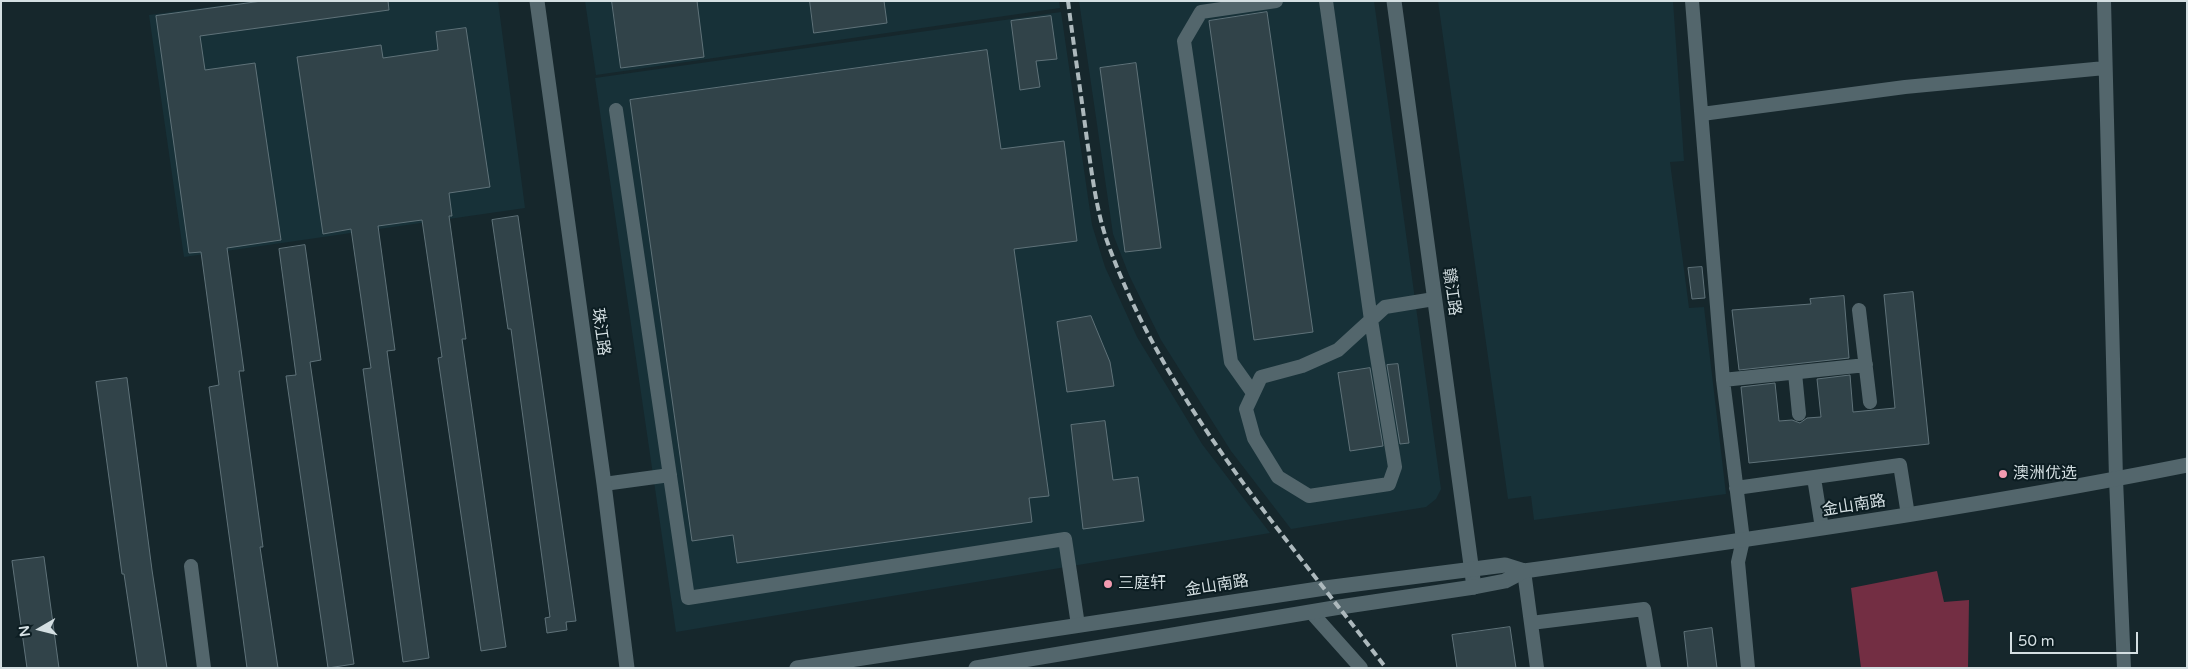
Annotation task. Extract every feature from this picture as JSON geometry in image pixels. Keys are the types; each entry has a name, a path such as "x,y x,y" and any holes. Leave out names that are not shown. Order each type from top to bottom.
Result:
{"main road":[{"name":"珠江路","path":"536,1 604,484 627,668"},
{"name":"赣江路","path":"1394,1 1474,587"},
{"name":"金山南路","path":"986,667 1311,612 1474,587 1505,581 1524,571 1908,515 2116,479 2187,464"},
{"name":"金山南路","path":"797,668 1325,588 1471,568 1505,565 1524,571"}],"street":[{"path":"1253,393 1231,362 1184,41 1202,12 1276,1"},
{"path":"1326,1 1371,320 1395,467 1389,484 1309,496 1278,477 1254,438 1246,409 1261,376 1302,366 1338,350 1371,320 1386,307 1434,299"},
{"path":"1692,1 1723,380 1742,540 1738,562 1748,668"},
{"path":"2104,1 2116,479 2124,668"},
{"path":"1702,114 1905,86 2105,68"},
{"path":"616,110 688,598 1065,539 1078,625"},
{"path":"1860,310 1870,402"},
{"path":"1723,380 1866,365"},
{"path":"1795,372 1800,414"},
{"path":"1736,488 1900,465 1908,515"},
{"path":"604,484 670,475"},
{"path":"1814,478 1822,528"},
{"path":"191,566 204,668"},
{"path":"1524,571 1537,668"},
{"path":"1531,623 1644,609 1654,668"},
{"path":"1311,612 1361,668"}],"shaded area":[{"path":"256,1 498,1 525,208 184,257 149,15"},
{"path":"585,1 1059,1 1060,8 596,75"},
{"path":"1079,1 1374,1 1441,489 1436,499 1426,507 1291,529 1231,451 1161,340 1129,275 1113,234"},
{"path":"1438,1 1673,1 1684,161 1670,162 1689,308 1704,307 1726,494 1534,520 1531,496 1508,499"},
{"path":"1061,12 1092,225 1105,267 1137,337 1202,444 1270,533 676,632 595,78"},
{"path":"1937,571 1944,602 1969,600 1968,668 1861,668 1851,588"}],"building":[{"path":"262,1 388,1 389,10 200,36 205,70 255,63 281,240 227,248 244,371 239,371 263,547 260,547 278,668 247,668 209,387 219,385 201,252 189,253 156,16"},
{"path":"612,1 697,1 704,57 621,68"},
{"path":"810,1 884,1 887,23 814,33"},
{"path":"1267,12 1313,332 1254,340 1209,21"},
{"path":"1051,16 1057,59 1036,61 1040,87 1020,90 1011,21"},
{"path":"466,28 490,187 449,193 452,216 449,216 466,339 462,339 506,647 481,651 438,358 442,357 422,220 378,226 395,350 387,351 429,658 403,662 363,369 371,368 351,229 323,234 297,57 381,45 383,58 438,50 436,32"},
{"path":"987,50 1001,149 1064,141 1077,241 1014,249 1049,496 1029,498 1032,522 737,563 733,535 692,541 630,100"},
{"path":"1136,63 1161,248 1125,252 1100,68"},
{"path":"518,216 576,621 566,622 567,630 547,633 545,618 550,617 511,329 508,329 492,220"},
{"path":"305,245 321,360 310,362 354,664 328,668 286,376 296,375 279,249"},
{"path":"1702,267 1705,298 1692,299 1688,268"},
{"path":"1913,292 1929,444 1749,463 1741,387 1775,383 1779,421 1792,420 1800,423 1807,418 1821,417 1817,379 1850,375 1853,412 1895,408 1884,295"},
{"path":"1844,296 1849,358 1739,370 1732,310 1811,304 1810,299"},
{"path":"1091,316 1110,362 1114,386 1067,392 1057,322"},
{"path":"1398,364 1409,443 1400,444 1387,365"},
{"path":"1370,368 1383,446 1350,451 1338,373"},
{"path":"127,378 167,668 138,668 124,574 122,574 96,382"},
{"path":"1105,421 1113,480 1138,477 1144,521 1083,529 1071,425"},
{"path":"44,557 59,668 27,668 12,561"},
{"path":"1510,627 1516,668 1457,668 1452,635"},
{"path":"1712,628 1717,668 1688,668 1684,632"}],"railway":[{"path":"1068,1 1097,204 1107,241 1131,300 1160,356 1193,411 1268,516 1386,668"}],"place":[{"name":"澳洲优选","path":"2003,474"},
{"name":"三庭轩","path":"1108,584"}]}
